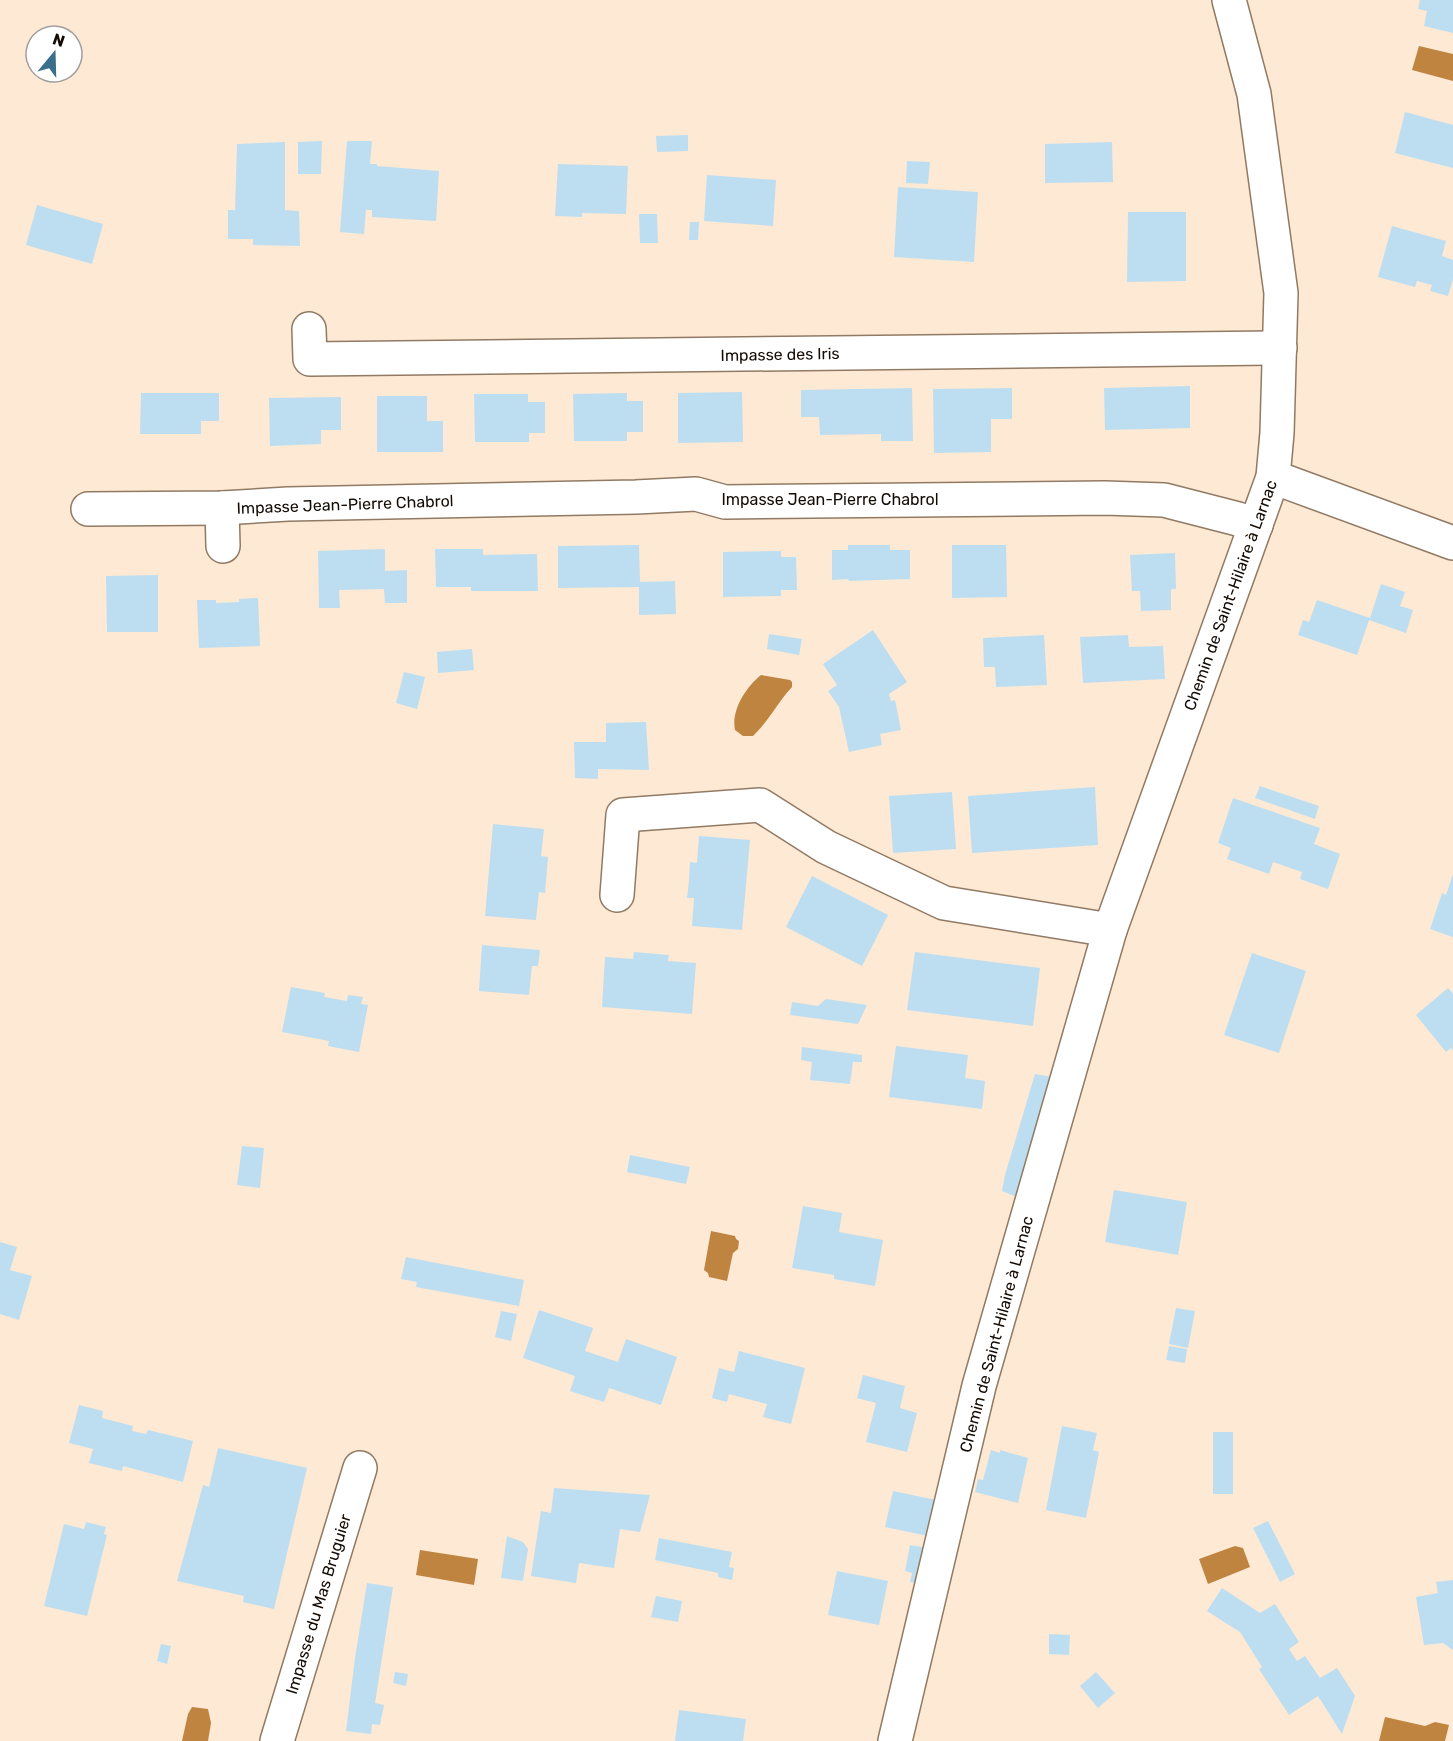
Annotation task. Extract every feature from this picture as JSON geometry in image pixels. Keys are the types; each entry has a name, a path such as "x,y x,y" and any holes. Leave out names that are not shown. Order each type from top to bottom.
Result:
{"street":[{"name":"Chemin de Saint-Hilaire à Larnac","path":"895,1741 979,1386 1110,930 1273,477 1277,434 1281,293 1254,94 1229,0"},
{"name":"Impasse des Iris","path":"309,329 310,359 1280,348"},
{"path":"1273,477 1453,543"},
{"name":"Impasse Jean-Pierre Chabrol","path":"88,509 222,508 288,504 696,494 725,502 1105,498 1164,500 1256,525"},
{"name":"Impasse Jean-Pierre Chabrol","path":"222,508 223,546"},
{"path":"617,895 623,815 760,805 826,847 944,903 1110,930"},
{"name":"Impasse du Mas Bruguier","path":"277,1741 360,1468"}],"shaded area":[{"path":"1419,46 1453,54 1453,81 1412,70"},
{"path":"761,675 790,680 792,687 753,736 743,736 735,730 735,715 745,692"},
{"path":"711,1231 735,1236 739,1241 738,1249 733,1253 727,1281 709,1277 704,1270"},
{"path":"1235,1546 1243,1548 1250,1567 1208,1584 1199,1559"},
{"path":"420,1550 478,1559 474,1585 416,1575"},
{"path":"192,1707 208,1709 211,1723 208,1741 182,1741 188,1714"},
{"path":"1385,1717 1425,1726 1435,1722 1449,1725 1445,1741 1379,1741"}],"building":[{"path":"1420,0 1453,0 1453,33 1424,26 1427,11 1418,9"},
{"path":"1405,112 1453,125 1453,168 1395,153"},
{"path":"688,135 688,151 657,152 656,136"},
{"path":"322,141 321,174 298,174 298,142"},
{"path":"347,141 372,141 370,164 439,171 436,221 372,217 372,210 366,210 364,234 340,232"},
{"path":"285,142 285,210 299,211 300,246 253,245 253,239 228,239 228,210 235,210 237,144"},
{"path":"1112,142 1113,182 1045,183 1045,144"},
{"path":"907,161 930,162 928,184 906,183"},
{"path":"558,164 628,166 626,214 582,213 582,217 555,216"},
{"path":"707,175 776,180 773,226 704,221"},
{"path":"898,187 978,192 974,262 894,257"},
{"path":"37,205 103,224 92,264 26,245"},
{"path":"1128,212 1186,212 1186,281 1127,282"},
{"path":"639,214 657,214 658,243 640,243"},
{"path":"690,222 699,222 698,240 689,240"},
{"path":"1392,226 1446,241 1442,256 1453,260 1453,279 1448,296 1430,291 1432,285 1417,281 1415,287 1378,277"},
{"path":"1190,386 1190,428 1105,430 1104,388"},
{"path":"912,388 913,441 881,441 881,434 820,435 819,417 801,417 801,390"},
{"path":"1012,388 1012,419 991,419 991,452 934,453 933,389"},
{"path":"742,392 743,442 678,443 678,393"},
{"path":"141,393 219,393 219,421 201,421 201,434 140,434"},
{"path":"627,393 627,401 643,401 643,432 627,432 627,441 574,441 573,394"},
{"path":"474,394 528,394 528,402 545,402 545,433 529,433 529,442 475,442"},
{"path":"377,396 427,396 427,421 443,421 443,452 377,452"},
{"path":"341,397 341,430 321,430 321,444 270,446 269,398"},
{"path":"639,545 640,582 675,581 676,614 639,615 639,587 558,588 558,546"},
{"path":"848,545 890,545 890,550 910,550 910,579 832,580 832,550 848,550"},
{"path":"952,545 1006,545 1007,597 952,598"},
{"path":"385,549 385,571 407,570 407,603 385,603 384,589 339,590 340,608 319,608 318,551"},
{"path":"435,549 483,549 483,555 537,554 538,591 471,591 471,587 436,587"},
{"path":"781,551 781,557 796,557 797,590 781,590 781,596 723,597 723,552"},
{"path":"1175,553 1176,589 1171,589 1171,610 1141,611 1140,591 1132,591 1130,555"},
{"path":"158,575 158,632 107,632 106,576"},
{"path":"1381,584 1405,592 1400,606 1413,610 1406,633 1369,620 1357,655 1298,635 1303,620 1309,622 1317,600 1370,618"},
{"path":"258,598 260,646 199,648 197,600 216,600 216,603"},
{"path":"873,630 907,682 889,694 891,701 895,700 901,730 880,734 882,745 849,752 839,707 828,691 837,685 823,664"},
{"path":"769,634 802,639 799,655 767,649"},
{"path":"1044,635 1047,685 996,687 995,667 984,667 983,638"},
{"path":"1128,635 1129,647 1163,646 1165,679 1083,683 1080,637"},
{"path":"472,649 474,670 438,673 437,652"},
{"path":"404,672 425,677 417,709 396,703"},
{"path":"646,722 649,770 598,769 598,779 575,778 574,742 606,742 606,723"},
{"path":"1260,786 1319,806 1315,819 1255,798"},
{"path":"1095,787 1098,845 972,853 968,796"},
{"path":"952,792 956,849 893,853 889,796"},
{"path":"1233,798 1320,828 1314,844 1340,854 1328,889 1300,879 1302,872 1273,862 1269,874 1227,859 1231,848 1218,843"},
{"path":"493,824 544,829 541,856 548,857 545,893 539,892 536,920 485,916"},
{"path":"699,836 750,840 742,930 692,926 694,898 687,898 690,862 697,863"},
{"path":"1453,874 1453,937 1430,929 1442,893 1446,895"},
{"path":"812,876 888,915 862,966 786,927"},
{"path":"482,945 540,950 538,966 532,966 529,995 479,991"},
{"path":"634,952 669,955 668,961 696,963 692,1014 602,1007 605,957 633,959"},
{"path":"915,952 1040,968 1033,1026 907,1010"},
{"path":"1252,953 1306,971 1279,1053 1224,1035"},
{"path":"291,987 325,993 324,997 347,1001 348,995 363,997 361,1004 368,1005 359,1052 328,1046 329,1041 282,1032"},
{"path":"1448,988 1453,994 1453,1051 1451,1048 1446,1052 1416,1015"},
{"path":"826,999 867,1005 858,1024 790,1015 792,1002 818,1006"},
{"path":"896,1046 968,1055 965,1078 985,1081 982,1109 889,1097"},
{"path":"802,1047 862,1055 862,1062 853,1062 850,1084 810,1080 812,1062 801,1060"},
{"path":"1035,1074 1052,1077 1017,1197 1002,1191"},
{"path":"242,1146 264,1148 260,1188 237,1185"},
{"path":"630,1155 690,1167 686,1184 627,1172"},
{"path":"1114,1190 1187,1202 1178,1255 1105,1242"},
{"path":"803,1206 842,1213 839,1232 883,1240 875,1286 834,1279 834,1275 792,1268"},
{"path":"0,1242 17,1247 10,1270 32,1276 19,1320 0,1314"},
{"path":"406,1257 524,1280 519,1306 416,1287 417,1282 401,1279"},
{"path":"1176,1308 1195,1311 1188,1348 1169,1344"},
{"path":"539,1310 593,1328 585,1351 618,1362 626,1339 677,1357 661,1405 609,1388 604,1402 570,1391 575,1376 523,1358"},
{"path":"501,1311 517,1314 511,1341 495,1337"},
{"path":"1169,1346 1187,1349 1185,1363 1166,1360"},
{"path":"739,1351 805,1368 791,1424 763,1417 767,1404 729,1394 727,1402 712,1398 719,1368 734,1372"},
{"path":"863,1375 905,1386 900,1408 917,1413 907,1452 866,1442 876,1403 857,1398"},
{"path":"79,1405 103,1411 102,1418 133,1426 132,1431 146,1434 148,1430 193,1441 183,1482 123,1466 122,1471 89,1463 93,1449 69,1443"},
{"path":"1062,1426 1097,1433 1093,1450 1099,1452 1086,1518 1046,1510"},
{"path":"1213,1432 1233,1432 1233,1494 1213,1494"},
{"path":"218,1448 307,1468 274,1609 243,1602 244,1596 177,1581 203,1485 209,1487"},
{"path":"991,1450 1000,1453 1000,1450 1028,1458 1018,1503 975,1492 978,1479 983,1480"},
{"path":"554,1488 650,1495 640,1532 620,1529 614,1568 579,1563 576,1583 531,1576 541,1511 551,1513"},
{"path":"893,1491 941,1501 933,1537 885,1527"},
{"path":"1268,1521 1295,1574 1280,1582 1253,1528"},
{"path":"86,1522 106,1527 104,1534 107,1535 87,1616 44,1606 64,1524 84,1529"},
{"path":"507,1536 523,1542 528,1549 523,1581 501,1578"},
{"path":"659,1538 732,1552 729,1567 734,1568 732,1580 718,1577 718,1573 655,1560"},
{"path":"910,1545 928,1548 919,1584 910,1582 912,1573 905,1571"},
{"path":"837,1571 888,1581 879,1625 828,1615"},
{"path":"1453,1580 1453,1650 1443,1643 1424,1645 1416,1597 1438,1593 1436,1582"},
{"path":"367,1583 393,1587 375,1703 384,1705 380,1725 372,1724 371,1734 346,1731"},
{"path":"1222,1588 1260,1613 1275,1604 1299,1642 1289,1649 1297,1661 1305,1656 1320,1678 1337,1668 1355,1696 1342,1734 1318,1696 1289,1715 1259,1669 1262,1667 1240,1632 1207,1611"},
{"path":"656,1596 682,1601 678,1622 651,1617"},
{"path":"1049,1634 1070,1635 1069,1655 1049,1654"},
{"path":"161,1644 171,1646 167,1664 157,1661"},
{"path":"395,1672 408,1674 406,1686 393,1683"},
{"path":"1096,1672 1115,1693 1098,1708 1080,1686"},
{"path":"679,1710 746,1719 743,1741 675,1741"}]}
